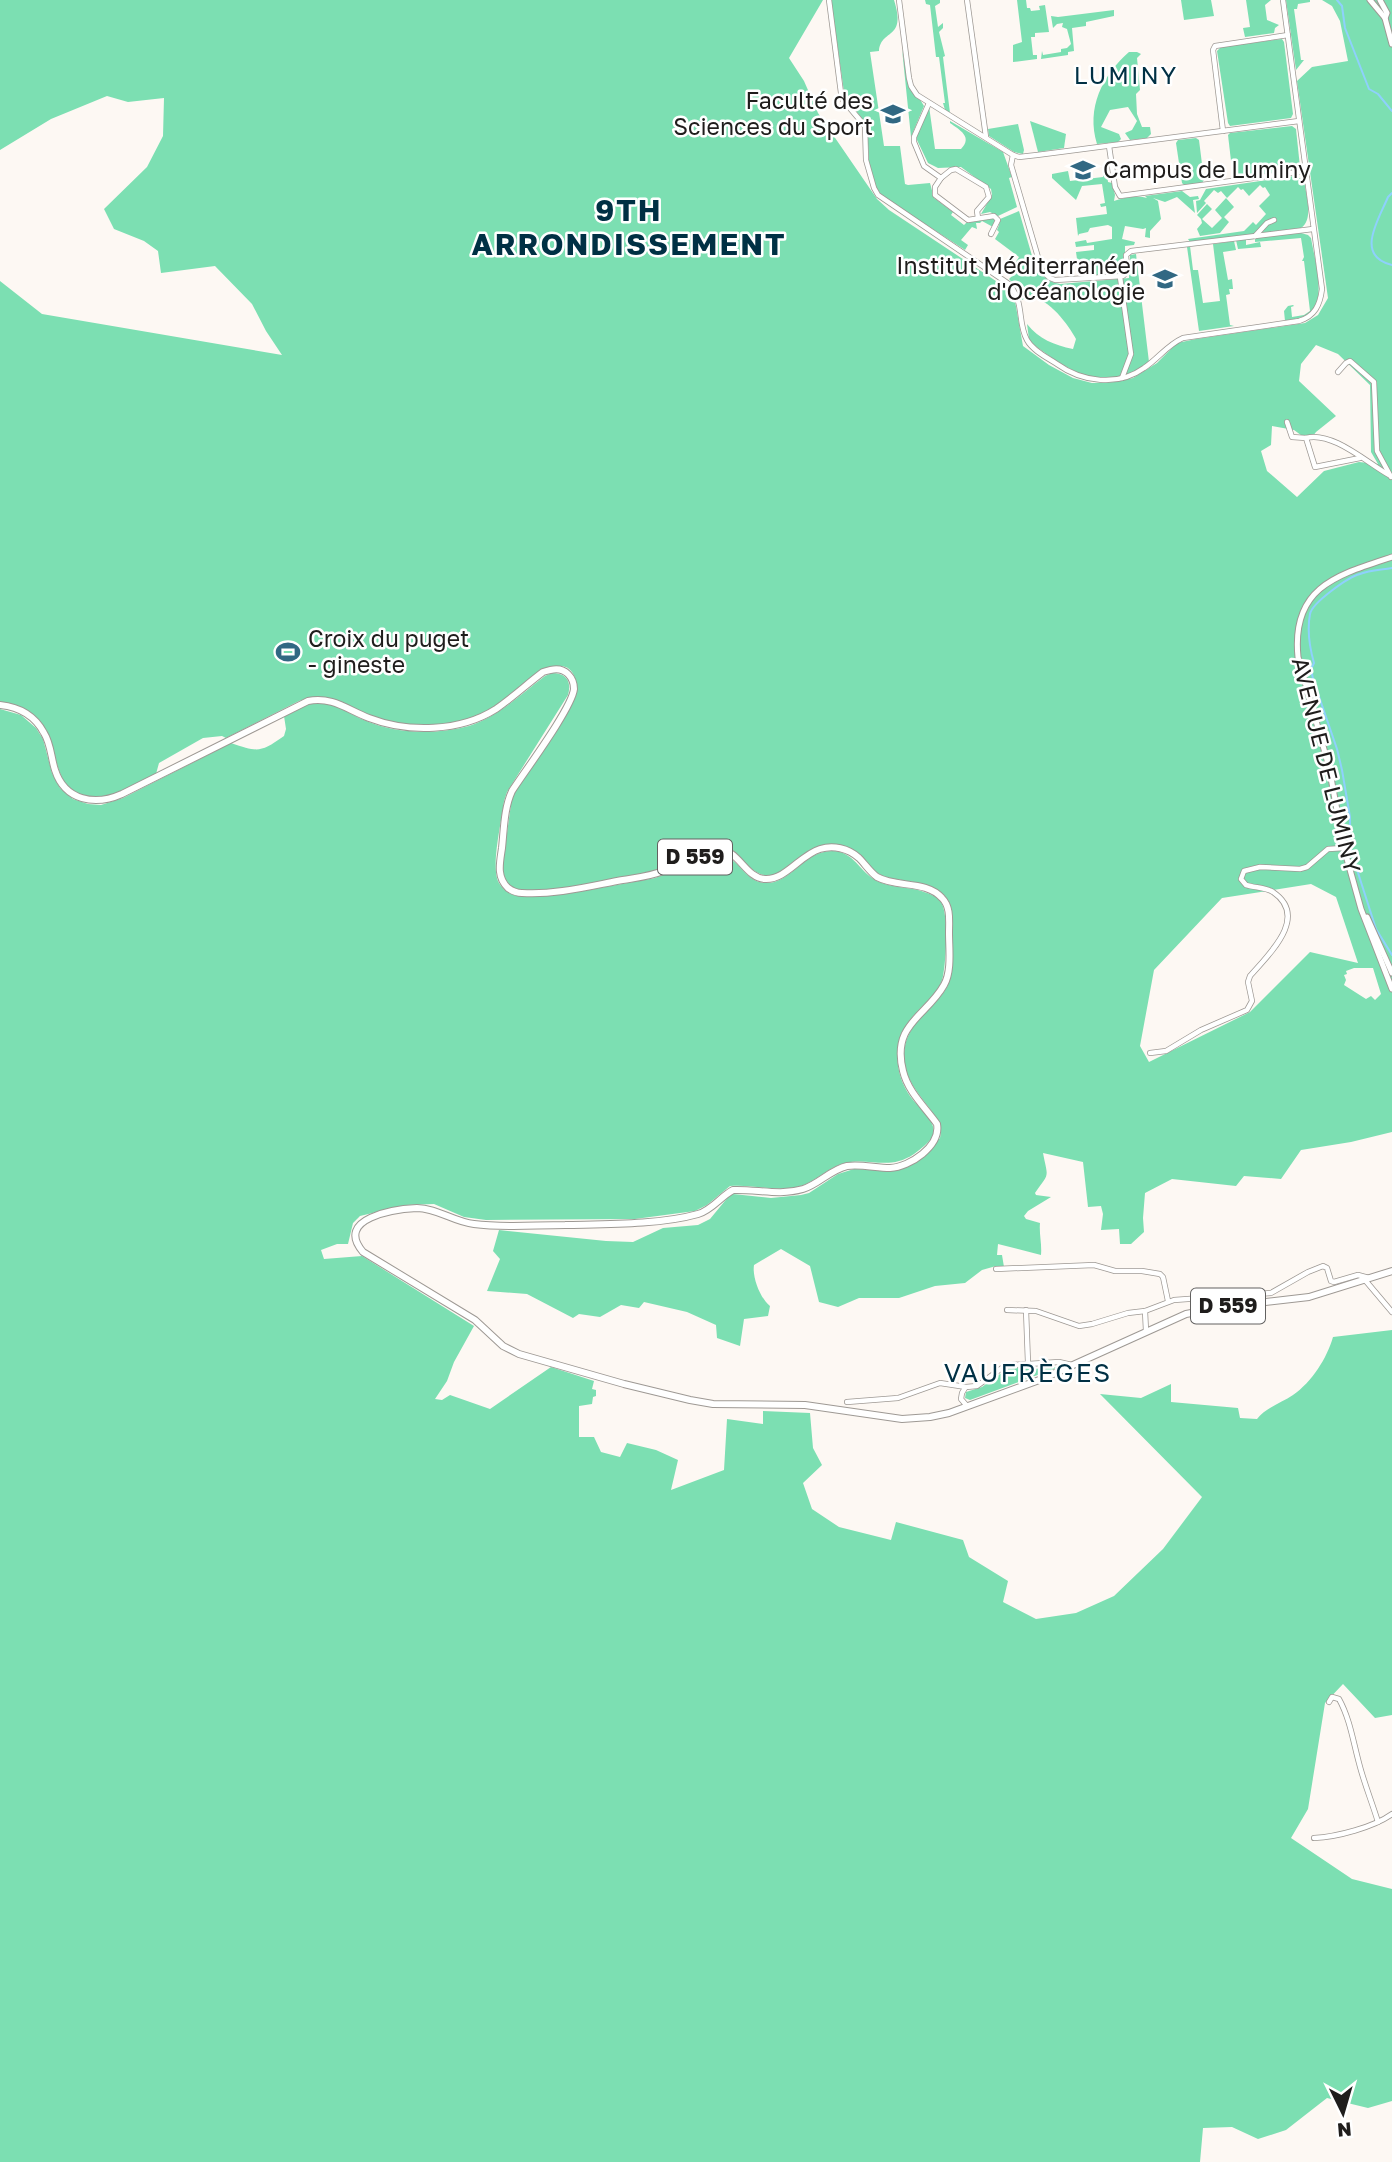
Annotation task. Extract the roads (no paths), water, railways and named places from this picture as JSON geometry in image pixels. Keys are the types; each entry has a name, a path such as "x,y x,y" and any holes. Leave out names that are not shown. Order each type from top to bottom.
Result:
{"main road":[{"name":"D 559","path":"0,705 20,710 39,725 47,738 56,772 67,789 83,799 101,801 122,794 308,701 331,701 366,717 395,725 445,727 488,714 543,673 552,669 562,670 573,682 572,696 512,791 508,802 499,869 503,881 511,890 524,893 572,890 654,874 716,849 735,856 755,877 772,878 788,870 809,853 834,847 844,849 859,858 877,876 933,891 943,898 947,905 949,923 946,981 909,1027 901,1050 903,1071 908,1084 937,1124 938,1130 933,1143 908,1163 892,1168 846,1167 809,1187 783,1193 733,1190 705,1211 682,1217 623,1224 490,1226 464,1223 418,1208 366,1219 358,1227 356,1236 363,1252 475,1321 509,1350 656,1392 713,1404 806,1405 902,1419 930,1417 1042,1379 1195,1311 1308,1297 1392,1271"}],"street":[{"path":"829,0 841,93 843,100 865,125 866,160 878,195 999,275 1018,297 1026,338 1030,345 1074,375 1096,380 1122,378 1142,370 1169,346 1183,338 1306,319 1313,314 1321,298 1322,289 1283,0"},
{"path":"899,0 911,86 917,95 1013,155 1027,156 1299,121"},
{"path":"967,0 986,138"},
{"path":"1370,0 1385,18 1392,44"},
{"path":"1380,0 1387,13 1385,18"},
{"path":"1223,131 1213,50 1215,46 1288,35"},
{"path":"929,103 914,142 924,166 941,178"},
{"path":"1109,146 1115,187 1120,195 1306,171"},
{"path":"1013,155 1011,165 1042,271 1055,280 1120,276 1127,272 1126,255 1131,251 1313,229"},
{"path":"978,218 977,211 989,197 986,187 956,169 951,170 941,178 935,191 939,199 968,220 978,218 990,215 996,218 997,224 990,234"},
{"path":"1254,236 1266,223 1274,220"},
{"path":"1120,276 1131,354 1122,378"},
{"path":"1338,372 1350,361 1374,382 1377,451 1392,477"},
{"path":"1287,422 1292,437 1326,437 1392,477"},
{"path":"1306,438 1315,467 1360,458"},
{"name":"AVENUE DE LUMINY","path":"1392,557 1342,574 1321,588 1306,606 1298,627 1297,641 1298,657 1329,767 1344,848 1360,901 1392,973"},
{"path":"1150,1053 1166,1051 1201,1030 1239,1015 1251,1006 1248,982 1250,976 1282,939 1287,915 1285,904 1274,893 1242,882 1244,871 1260,867 1300,869 1307,867 1328,849 1344,848"},
{"name":"AVENUE DE LUMINY","path":"1360,901 1360,909 1392,989"},
{"path":"996,1269 1085,1264 1115,1272 1142,1271 1160,1274 1168,1301"},
{"path":"1007,1310 1049,1314 1079,1326 1146,1311 1168,1301 1266,1295 1323,1266 1327,1268 1331,1281 1358,1275 1368,1279 1392,1312"},
{"path":"1026,1310 1028,1363"},
{"path":"1146,1311 1146,1331"},
{"path":"847,1402 898,1398 940,1383 966,1387 981,1384 1002,1368 1028,1363 1066,1362 1072,1366"},
{"path":"966,1387 961,1395 962,1402 967,1406"},
{"path":"1329,1702 1335,1697 1342,1704 1378,1822"},
{"path":"1314,1838 1335,1835 1378,1822 1392,1814"}],"waterway":[{"path":"1337,0 1342,6 1345,28 1369,89 1378,94 1392,111"},
{"path":"1392,193 1372,236 1374,254 1392,265"},
{"path":"1392,568 1354,576 1339,585 1312,609 1309,626 1314,663 1311,669 1342,770 1350,817 1352,854 1376,929 1392,955"}],"place":[{"name":"Faculté des Sciences du Sport","path":"893,114"},
{"name":"Campus de Luminy","path":"1083,170"},
{"name":"Institut Méditerranéen d'Océanologie","path":"1165,279"},
{"name":"Croix du puget - gineste","path":"288,652"}],"district":[{"name":"LUMINY","path":"1126,76"},
{"name":"9TH ARRONDISSEMENT","path":"629,228"},
{"name":"VAUFRÈGES","path":"1028,1373"}]}
